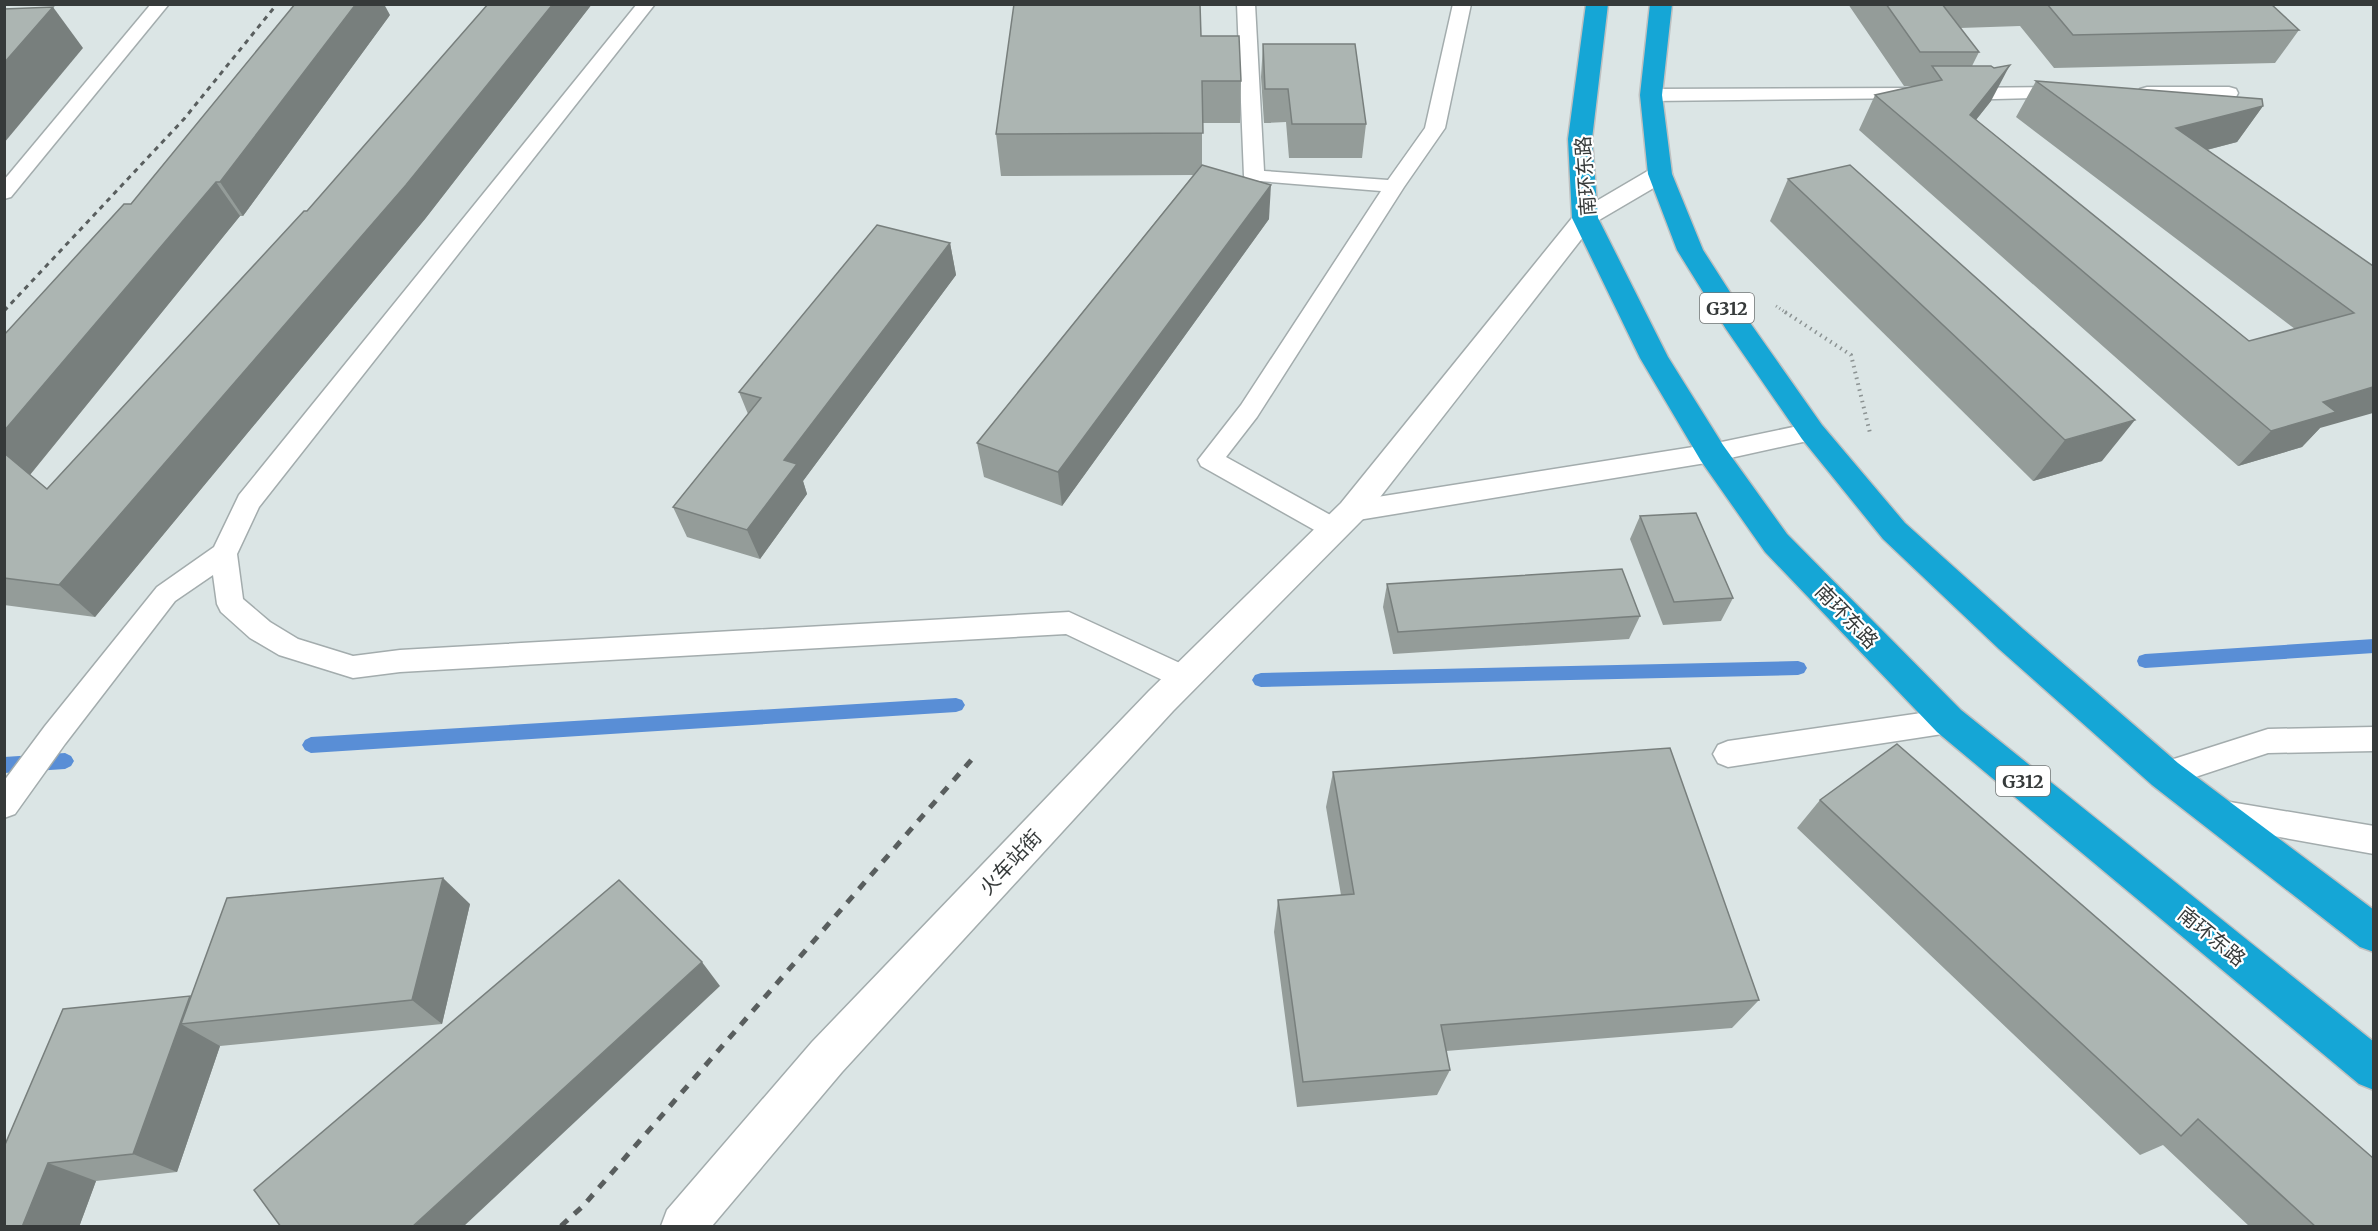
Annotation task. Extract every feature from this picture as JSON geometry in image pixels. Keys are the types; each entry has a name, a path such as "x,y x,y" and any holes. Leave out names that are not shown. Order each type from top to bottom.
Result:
{"highway":[{"name":"南环东路","path":"1597,4 1580,139 1585,218 1654,358 1712,453 1776,543 1949,721 2373,1069"},
{"name":"G312","path":"1661,4 1651,95 1660,174 1690,250 1736,322 1812,432 1894,531 2011,639 2165,774 2373,934"}],"main road":[{"path":"1585,218 1660,174"},
{"name":"火车站街","path":"683,1227 826,1057 1185,678 1343,520 1585,218"}],"lane":[{"path":"4,193 161,4"},
{"path":"11,796 54,735 166,594 224,554 248,502 647,4"},
{"path":"1246,4 1254,176 1394,186"},
{"path":"1462,4 1435,128 1394,186 1249,411 1210,460 1343,520 1712,453 1812,432"},
{"path":"1651,95 2087,93"},
{"path":"2134,93 2229,93"},
{"path":"224,554 230,604 260,630 290,647 353,667 400,661 1069,623 1185,678"},
{"path":"1728,754 1949,721"},
{"path":"2165,774 2268,741 2373,739"},
{"path":"2215,813 2373,840"}],"building":[{"path":"295,4 356,4 220,182 216,182 4,431 4,335 124,204 131,204"},
{"path":"488,4 553,4 406,185 59,585 4,578 4,453 47,489 304,211 307,211"},
{"path":"1014,4 1200,4 1201,36 1239,36 1241,81 1202,81 1203,133 996,134"},
{"path":"1886,4 1942,4 1979,52 1920,52"},
{"path":"2047,4 2271,4 2299,30 2073,35"},
{"path":"53,7 4,63 4,9"},
{"path":"1263,44 1355,44 1366,124 1292,124 1288,89 1265,89"},
{"path":"2010,65 1970,115 2249,341 2354,313 2036,81 2262,99 2263,106 2176,128 2373,266 2373,387 2323,402 2336,412 2271,431 1875,95 1942,80 1932,66 1991,66 1994,68"},
{"path":"1202,165 1271,185 1058,472 977,443"},
{"path":"1850,165 2135,420 2065,440 1788,179"},
{"path":"877,225 950,243 784,460 797,464 747,530 673,507 761,398 739,392"},
{"path":"1696,513 1733,598 1674,602 1640,516"},
{"path":"1622,569 1640,616 1398,632 1387,584"},
{"path":"1897,744 2373,1158 2373,1227 2316,1227 2198,1119 2181,1136 1820,800"},
{"path":"1670,748 1759,1000 1441,1025 1450,1070 1303,1082 1278,900 1354,894 1333,772"},
{"path":"443,878 412,1000 181,1024 227,898"},
{"path":"619,880 702,962 412,1227 281,1227 254,1190"},
{"path":"190,996 133,1154 48,1163 22,1227 4,1227 4,1147 63,1009"}],"waterway":[{"path":"2145,661 2374,646"},
{"path":"1261,680 1798,668"},
{"path":"311,745 956,705"},
{"path":"4,765 65,761"}],"railway":[{"path":"4,311 184,119 277,4"},
{"path":"561,1226 583,1206 973,758"}]}
